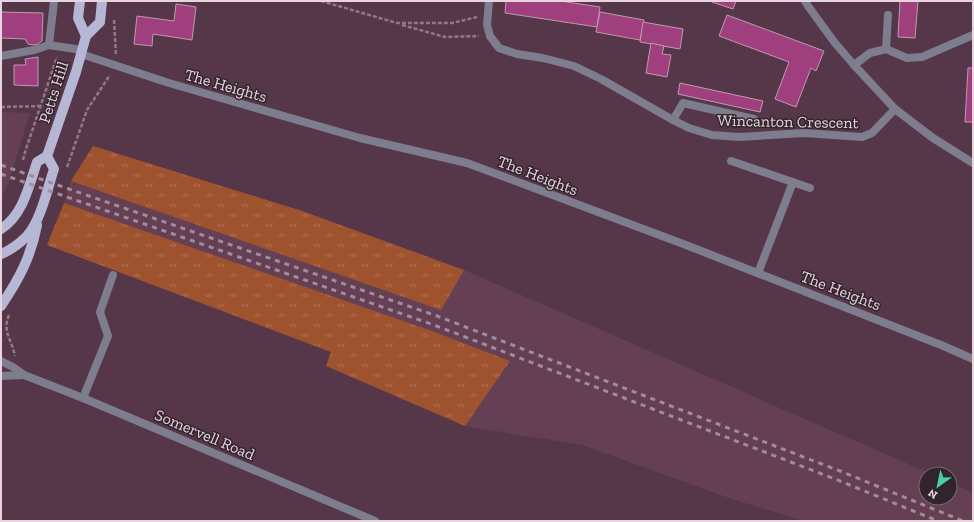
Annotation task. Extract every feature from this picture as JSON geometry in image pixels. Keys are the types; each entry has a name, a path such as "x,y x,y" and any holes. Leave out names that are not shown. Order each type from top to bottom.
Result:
{"main road":[{"path":"80,1 78,18 86,36"},
{"name":"Petts Hill","path":"47,156 76,72 86,36 100,22 102,1"},
{"path":"1,229 11,221 16,214 24,198 37,162 47,156 54,169 33,228 18,244 1,254"},
{"path":"1,306 28,259 35,235 38,217"}],"street":[{"path":"1,56 34,50 49,45 54,1"},
{"path":"489,1 487,25 490,36"},
{"path":"805,1 854,65 895,109 933,138 973,163"},
{"path":"886,50 888,14"},
{"path":"854,65 870,53 886,50 907,58 922,57 973,35"},
{"name":"Wincanton Crescent","path":"490,36 499,48 517,54 543,58 574,66 601,79 673,120 689,128 712,135 739,137 804,133 862,137 872,133 895,109"},
{"name":"The Heights","path":"49,45 81,52 169,83 360,138 467,163 758,273 934,342 973,359"},
{"path":"673,120 683,103 754,119"},
{"path":"731,161 810,188"},
{"path":"758,273 793,182"},
{"path":"84,398 108,336 100,312 113,275"},
{"name":"Somervell Road","path":"1,361 24,375 84,398 375,521"},
{"name":"Somervell Road","path":"1,376 24,375"}],"path":[{"path":"321,1 445,37 490,36"},
{"path":"397,23 452,24 479,16 487,16"},
{"path":"114,20 115,57"},
{"name":"Petts Hill","path":"26,150 58,53"},
{"path":"67,168 87,110 109,78 111,72"},
{"path":"1,107 40,106"},
{"path":"11,310 6,326 8,338 14,351 15,361"}],"shaded area":[{"path":"1,112 30,113 8,185 1,197"},
{"path":"93,146 302,211 464,270 918,468 918,506 958,506 958,486 973,493 973,521 804,521 732,499 582,445 465,426 326,366 331,352 47,245 71,181"}],"green space":[{"path":"93,146 302,211 464,270 441,310 71,181"},
{"path":"64,203 432,331 510,361 465,426 326,366 331,352 47,245"}],"building":[{"path":"506,1 560,1 600,7 597,27 505,13"},
{"path":"736,1 733,9 712,2"},
{"path":"900,1 918,1 915,38 898,37"},
{"path":"176,4 196,7 192,40 153,34 152,46 134,44 137,16 174,21"},
{"path":"1,12 43,13 42,41 33,45 28,44 25,39 1,38"},
{"path":"600,12 644,20 640,40 596,32"},
{"path":"727,15 824,51 816,71 811,68 796,107 775,99 789,62 719,36"},
{"path":"643,22 683,29 680,49 640,42"},
{"path":"651,43 664,46 662,54 671,55 667,77 646,73"},
{"path":"38,57 38,86 14,85 14,65 26,65 25,59"},
{"path":"968,68 973,68 973,122 965,122"},
{"path":"680,83 763,101 760,112 678,94"}],"railway":[{"path":"1,165 437,316 840,471 963,521"},
{"path":"1,174 434,325 835,479 938,521"}]}
